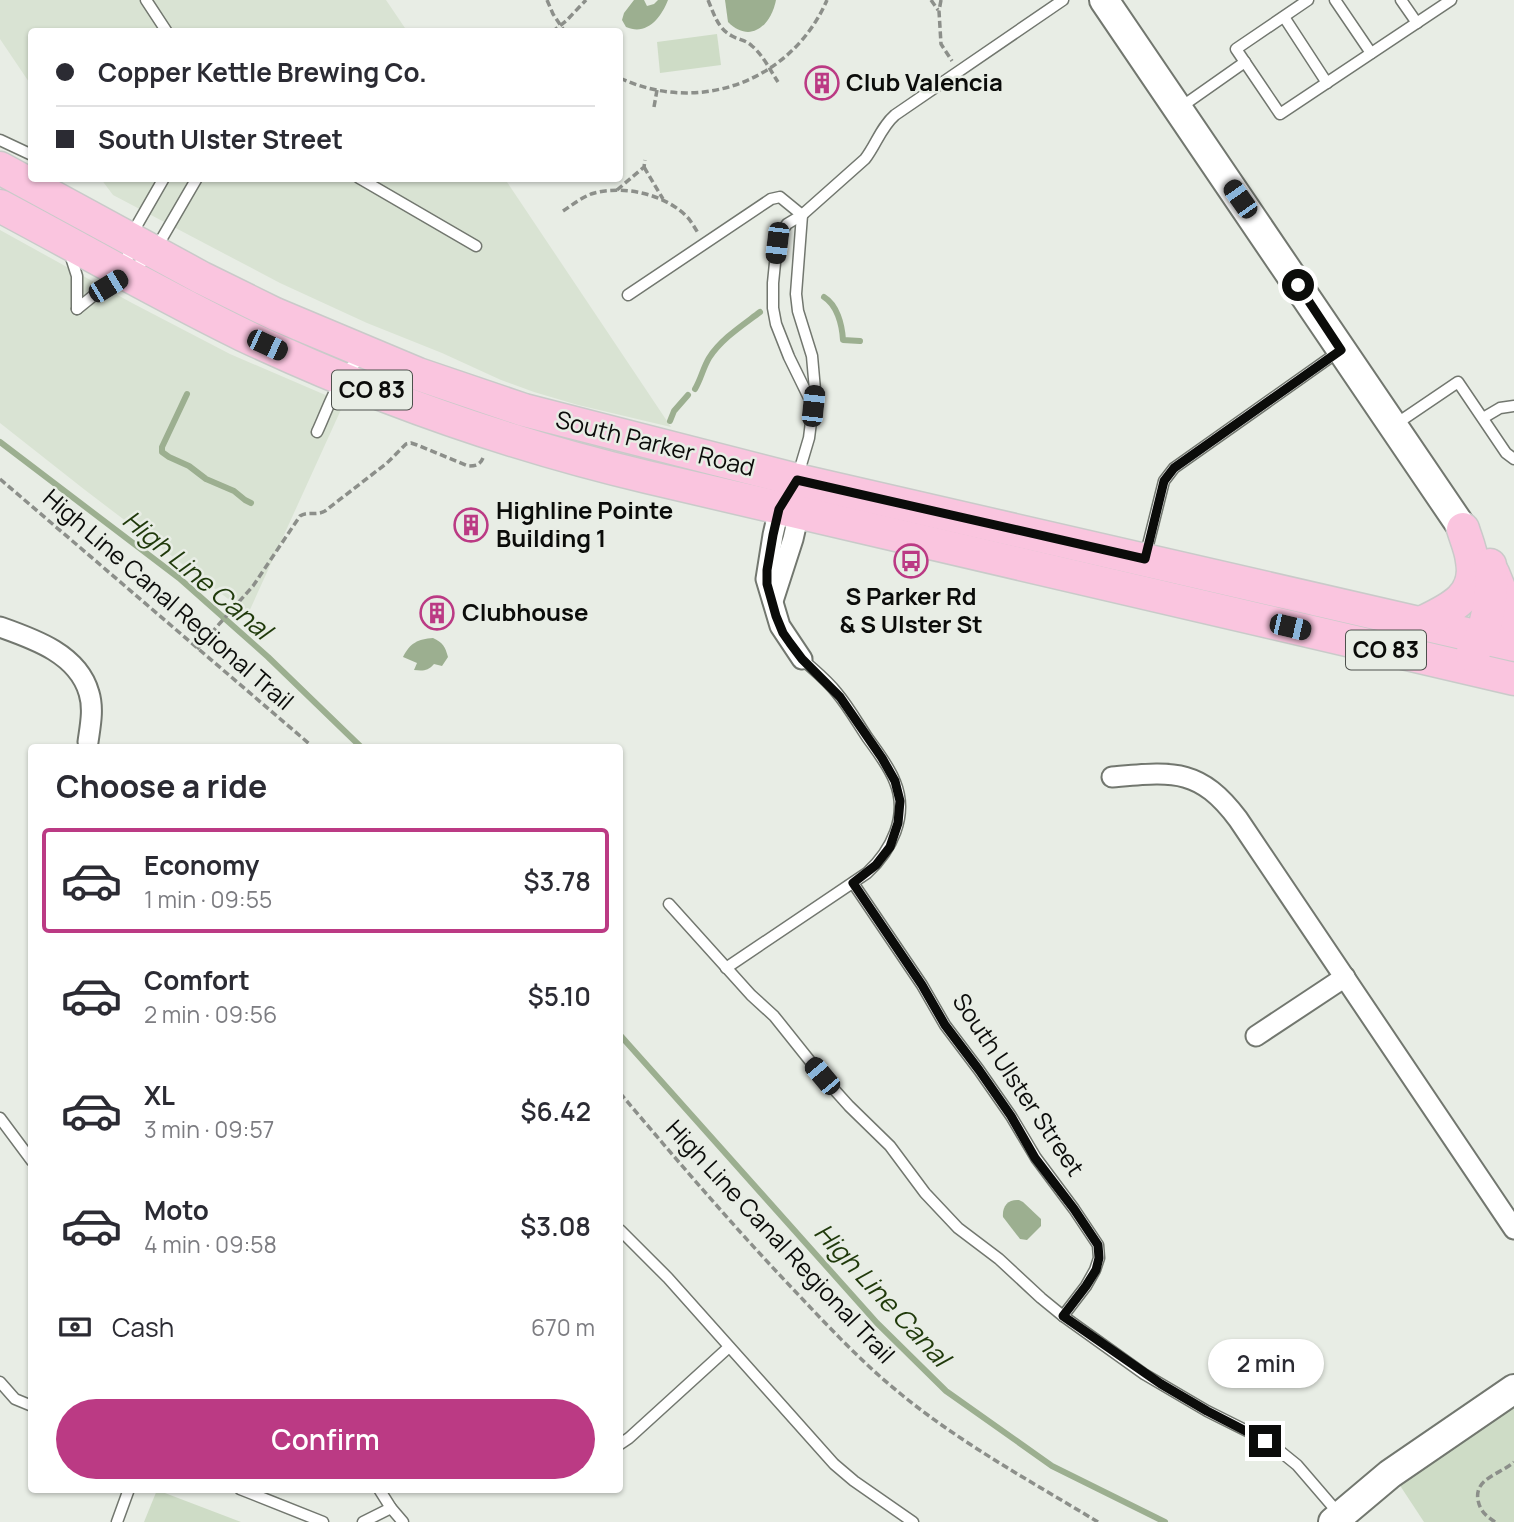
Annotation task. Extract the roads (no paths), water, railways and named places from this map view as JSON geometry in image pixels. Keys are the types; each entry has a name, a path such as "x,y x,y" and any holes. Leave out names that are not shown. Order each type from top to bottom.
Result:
{"main road":[{"name":"South Parker Road","path":"0,168 28,172"},
{"name":"South Parker Road","path":"46,182 141,245 248,301 372,355 450,385 524,410 797,480 1457,666 1514,679"},
{"name":"South Parker Road","path":"0,206 239,333 418,408 508,439 635,475 789,511 1421,623 1514,645"},
{"path":"1463,529 1483,553 1508,610 1514,616"},
{"path":"1421,623 1452,608 1462,600 1469,588 1473,565 1463,529"},
{"path":"1457,666 1472,655 1481,637 1491,591 1490,565"}],"street":[{"path":"1104,0 1463,529"},
{"path":"797,480 789,511 773,535 766,574 780,626 802,659"},
{"path":"0,627 49,648 78,672 89,694 91,707 88,743"},
{"path":"1112,777 1173,774 1195,779 1223,800 1514,1229"},
{"path":"1256,1036 1345,977"},
{"path":"1336,1519 1397,1468 1514,1389"}],"lane":[{"path":"146,0 164,28"},
{"path":"813,406 780,335 775,316 773,296 780,234 788,224 802,215 865,159 883,128 895,115 1063,0"},
{"path":"1308,0 1236,49 1280,114 1451,0"},
{"path":"1335,0 1371,53"},
{"path":"1401,0 1417,23"},
{"path":"1284,16 1327,83"},
{"path":"1178,110 1245,62"},
{"path":"0,141 28,168"},
{"path":"65,241 77,276 78,309 98,292 127,274 141,245 163,182"},
{"path":"127,274 141,245 194,182"},
{"path":"366,182 476,246"},
{"path":"628,295 771,199 780,197 802,215"},
{"path":"797,480 809,438 815,379 796,294 802,215"},
{"path":"1141,575 1164,481 1174,468 1341,350"},
{"path":"317,432 342,378 358,360 372,355"},
{"path":"1393,426 1458,382 1506,453 1514,459"},
{"path":"1483,418 1500,408 1514,405"},
{"path":"726,968 876,865 890,847 896,830 900,811 897,787 882,758 840,697 802,659"},
{"name":"South Ulster Street","path":"853,883 922,985 945,1025 1011,1116 1035,1158 1098,1245 1096,1270 1063,1316"},
{"path":"669,904 751,995 774,1016 849,1106 890,1146 911,1176 958,1228 999,1259 1063,1316 1161,1384 1265,1441 1297,1465 1312,1482 1336,1519"},
{"path":"0,1118 28,1156"},
{"path":"623,1233 655,1264 840,1469 913,1522"},
{"path":"623,1442 729,1347"},
{"path":"0,1382 15,1399 28,1404"},
{"path":"117,1522 128,1493"},
{"path":"250,1493 323,1522"},
{"path":"382,1493 403,1522"},
{"path":"363,1522 391,1508"}],"waterway":[{"path":"824,297 829,300 838,316 843,340 860,341"},
{"path":"695,389 714,351 760,312"},
{"path":"187,394 162,452 251,503"},
{"path":"670,421 674,411 688,395"},
{"name":"High Line Canal","path":"0,442 179,578 268,657 358,744"},
{"name":"High Line Canal","path":"623,1038 877,1323 946,1391 1052,1466 1165,1522"}],"place":[{"name":"Club Valencia","path":"822,83"},
{"name":"Highline Pointe Building 1","path":"471,525"},
{"name":"S Parker Rd & S Ulster St","path":"911,561"},
{"name":"Clubhouse","path":"437,613"}]}
